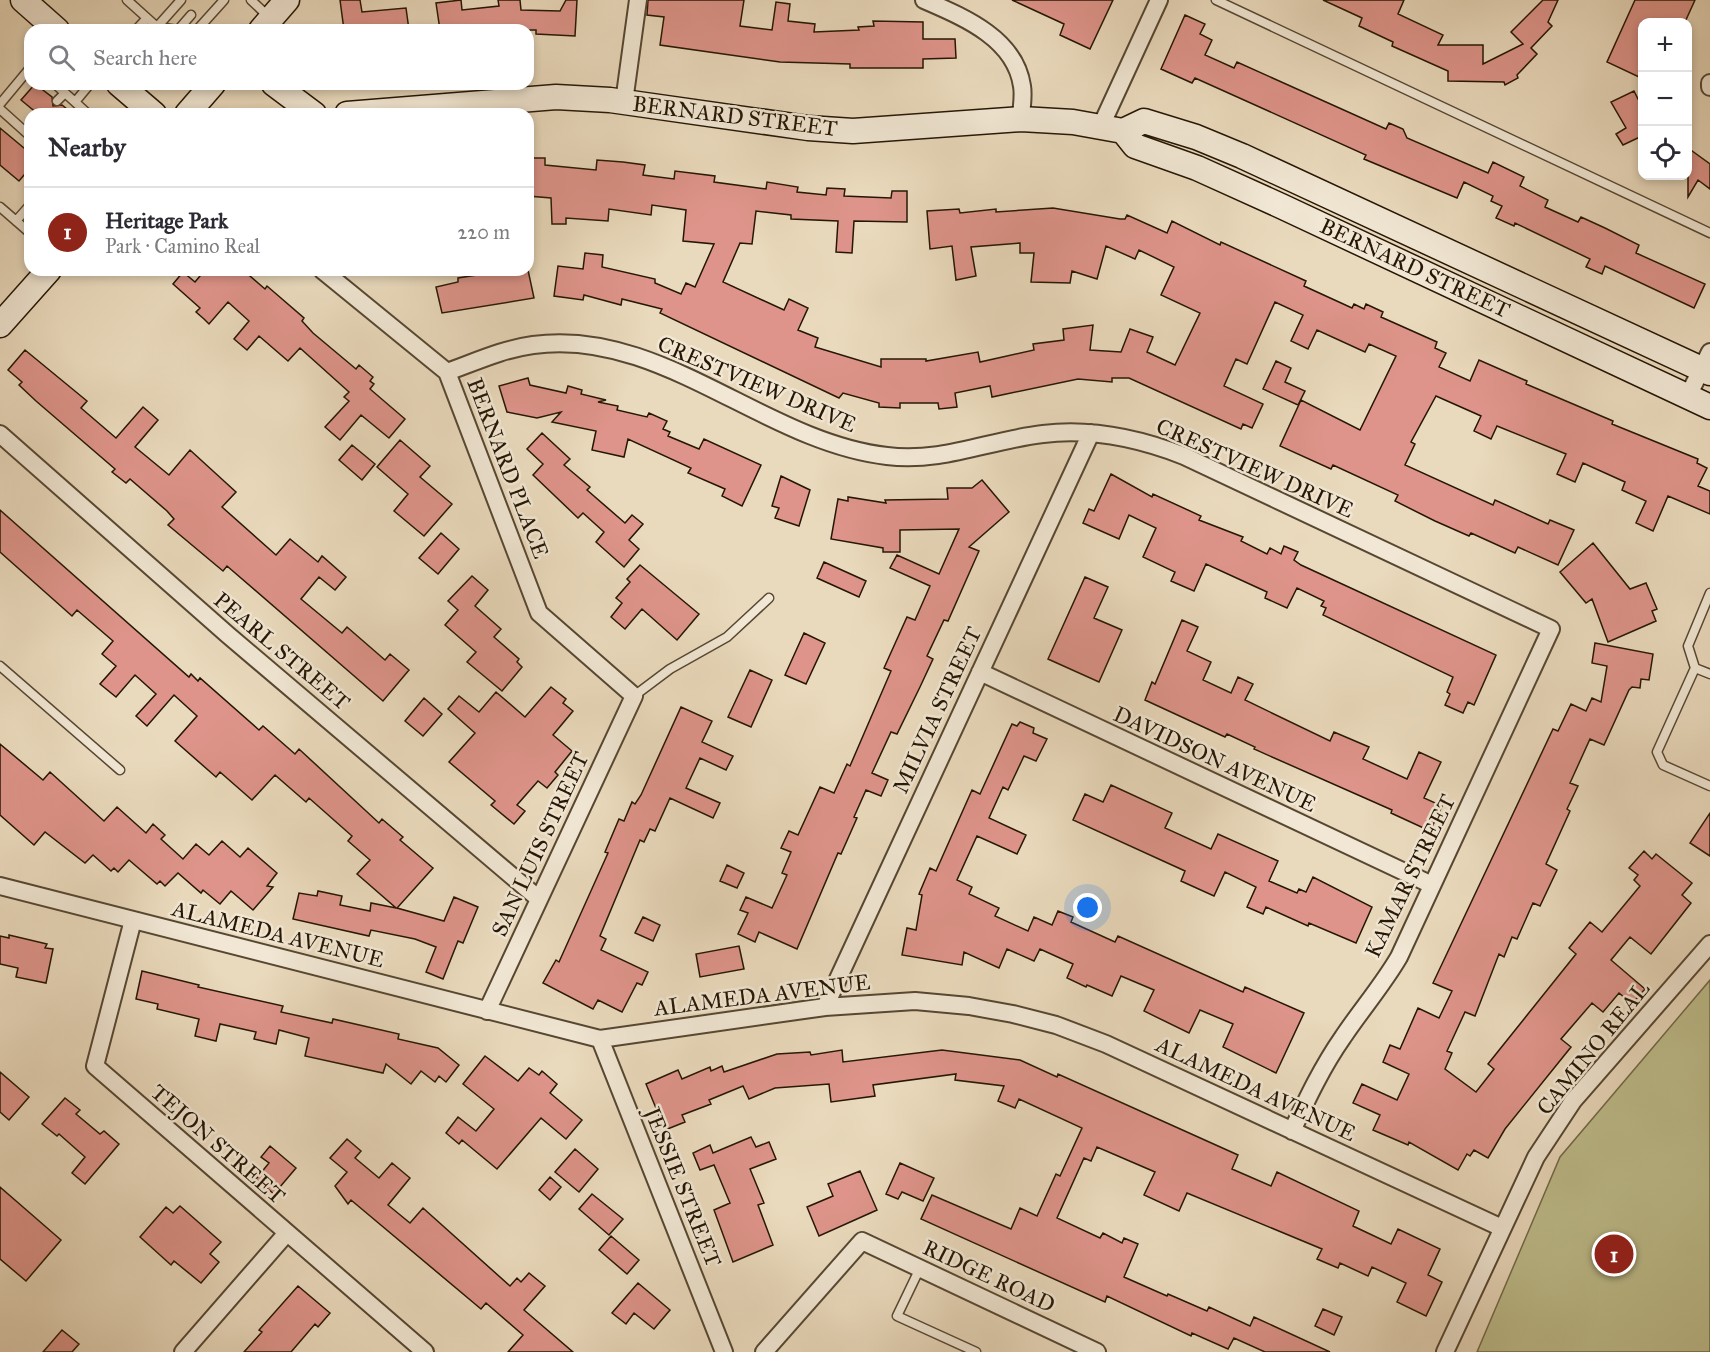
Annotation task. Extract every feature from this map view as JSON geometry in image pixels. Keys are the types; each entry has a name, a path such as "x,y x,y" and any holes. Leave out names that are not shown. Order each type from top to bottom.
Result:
{"street":[{"path":"23,0 50,24"},
{"path":"624,102 638,0"},
{"path":"1112,128 1159,0"},
{"path":"929,1 987,31 1004,49 1017,68 1022,87 1021,119"},
{"path":"126,90 147,108"},
{"path":"191,108 208,90"},
{"path":"282,90 306,108"},
{"name":"BERNARD STREET","path":"421,108 556,97 624,102 808,128 853,131 1021,119 1112,128 1144,121 1223,148 1707,364"},
{"name":"BERNARD STREET","path":"1112,128 1135,147 1197,168 1710,407"},
{"path":"0,325 44,276"},
{"name":"BERNARD PLACE","path":"329,276 447,372 539,613 633,696"},
{"name":"CRESTVIEW DRIVE","path":"447,372 500,352 533,345 592,345 625,352 654,363 820,441 858,452 889,457 956,454 1042,434 1091,433 1152,444 1184,456 1551,629"},
{"path":"1688,396 1707,364"},
{"name":"MILVIA STREET","path":"825,1007 1091,433"},
{"name":"PEARL STREET","path":"0,434 228,635 539,899"},
{"name":"KAMAR STREET","path":"1292,1131 1321,1071 1343,1036 1379,990 1399,957 1551,629"},
{"name":"DAVIDSON AVENUE","path":"980,672 1432,885"},
{"name":"SAN LUIS STREET","path":"488,1011 633,696"},
{"name":"ALAMEDA AVENUE","path":"0,886 600,1039 825,1007 915,1001 969,1006 1035,1019 1107,1044 1502,1228"},
{"name":"TEJON STREET","path":"132,920 95,1066 286,1234 425,1352"},
{"name":"CAMINO REAL","path":"1445,1352 1536,1157 1573,1101 1710,944"},
{"name":"JESSIE STREET","path":"600,1039 724,1352"},
{"path":"183,1352 286,1234"},
{"name":"RIDGE ROAD","path":"764,1352 862,1241 1074,1347 1097,1352"}],"lane":[{"path":"127,0 154,24"},
{"path":"160,24 181,0"},
{"path":"203,24 224,0"},
{"path":"251,0 278,10"},
{"path":"1216,0 1710,233"},
{"path":"183,24 191,15"},
{"path":"142,24 147,18"},
{"path":"0,104 24,75"},
{"path":"62,90 82,108"},
{"path":"75,102 85,90"},
{"path":"57,101 65,93"},
{"path":"0,109 24,129"},
{"path":"0,207 24,228"},
{"path":"16,221 24,212"},
{"path":"1710,593 1688,646 1695,668 1658,752 1663,765 1710,786"},
{"path":"633,696 670,669 727,637 768,598"},
{"path":"0,666 120,770"},
{"path":"1695,668 1710,674"},
{"path":"920,1268 897,1316 976,1352"}],"shaded area":[{"path":"1710,980 1710,1352 1477,1352 1560,1157"}],"building":[{"path":"340,0 360,0 362,12 406,8 408,24 343,24"},
{"path":"461,0 462,10 499,6 498,0 520,0 521,10 560,11 566,0 577,0 575,36 536,34 534,24 439,24 436,3"},
{"path":"648,0 744,0 740,26 772,30 776,2 790,4 788,21 815,24 814,32 859,30 858,27 874,26 873,21 923,22 923,39 955,39 956,58 923,59 923,68 850,68 850,64 780,62 660,45 664,17 647,15"},
{"path":"1012,0 1113,0 1090,49 1060,35 1064,24"},
{"path":"1323,0 1404,0 1398,14 1443,35 1438,45 1483,45 1483,64 1523,44 1511,32 1543,0 1558,0 1548,22 1552,26 1531,48 1537,54 1517,75 1518,78 1505,85 1504,82 1448,81 1448,71 1392,46 1393,42 1359,26 1362,18"},
{"path":"1635,0 1695,0 1687,18 1638,18 1638,77 1607,62"},
{"path":"1185,15 1205,24 1200,34 1212,40 1205,55 1234,68 1237,62 1386,129 1389,123 1403,129 1407,138 1488,173 1493,162 1524,177 1520,186 1548,200 1545,207 1578,222 1581,217 1605,228 1639,245 1636,253 1705,284 1694,308 1605,266 1602,274 1586,267 1590,259 1515,223 1514,226 1496,218 1502,206 1491,201 1493,196 1464,182 1457,198 1364,159 1366,155 1195,78 1192,83 1161,69"},
{"path":"30,90 43,90 52,97 53,106 62,105 66,108 31,108 21,100"},
{"path":"1634,91 1638,99 1638,138 1623,145 1616,134 1626,128 1611,102"},
{"path":"0,128 24,148 24,175 19,181 0,165"},
{"path":"1692,151 1710,164 1710,189 1698,180 1688,197 1688,180 1692,180"},
{"path":"534,158 545,158 545,165 596,170 597,160 623,162 645,165 643,175 674,179 675,171 715,176 714,182 766,189 767,182 798,187 797,192 826,195 827,188 845,189 844,196 891,198 892,191 907,191 907,222 854,221 852,253 836,252 838,221 791,219 791,215 756,211 752,244 740,243 723,282 784,310 789,299 808,308 798,330 818,338 815,347 881,367 881,359 926,359 926,361 978,352 980,362 1034,350 1033,344 1064,340 1063,329 1093,325 1090,350 1121,352 1130,329 1153,337 1147,352 1175,365 1200,313 1161,295 1174,267 1139,250 1135,259 1106,246 1097,279 1072,271 1070,283 1031,282 1034,253 1020,253 1020,243 971,247 976,276 956,280 952,246 930,249 927,211 959,209 960,213 996,209 996,212 1053,208 1120,219 1125,219 1127,215 1167,233 1172,221 1220,245 1221,242 1306,281 1304,286 1352,308 1354,304 1364,309 1366,304 1383,312 1381,317 1437,342 1435,348 1446,353 1439,367 1470,381 1479,360 1527,381 1526,384 1613,421 1612,424 1698,459 1697,463 1707,468 1698,486 1710,491 1710,514 1668,496 1653,531 1636,523 1646,501 1622,490 1625,482 1583,463 1575,482 1557,474 1566,454 1497,426 1491,439 1474,431 1481,416 1436,396 1411,442 1415,444 1405,465 1493,505 1495,500 1548,524 1550,520 1574,530 1558,565 1518,547 1515,553 1471,533 1469,536 1395,501 1398,495 1333,465 1331,469 1280,446 1301,400 1360,430 1396,356 1369,344 1365,352 1317,330 1308,349 1291,341 1303,315 1275,302 1247,364 1236,359 1224,386 1263,404 1252,428 1243,424 1241,429 1129,378 1112,378 1112,382 1078,379 992,397 990,386 955,393 957,407 939,409 938,403 900,403 900,408 879,407 879,403 843,393 839,398 660,313 662,309 622,299 621,305 584,295 583,300 554,296 558,266 583,269 585,253 603,255 602,267 655,279 655,283 681,294 686,283 695,287 714,244 683,241 686,210 652,205 651,215 609,209 608,221 566,218 566,224 552,224 551,198 534,197"},
{"path":"180,276 188,276 195,282 200,276 250,276 265,289 267,286 304,318 302,321 313,333 356,369 359,365 373,377 370,381 374,384 370,389 405,419 389,438 361,415 340,440 325,427 349,401 344,397 349,392 300,348 288,361 259,336 247,350 234,339 249,321 228,302 209,324 196,312 200,308 173,284"},
{"path":"529,276 534,298 442,313 436,287 458,282 458,278"},
{"path":"25,350 87,401 81,408 116,438 143,407 158,420 135,447 169,475 190,450 236,492 222,507 276,555 290,539 318,562 322,556 346,577 335,590 319,577 301,599 342,633 347,627 385,660 390,654 409,670 383,701 227,566 223,571 168,525 174,519 167,511 130,479 126,483 112,472 115,469 19,385 22,382 8,370"},
{"path":"1276,361 1291,368 1285,382 1305,391 1298,405 1263,389"},
{"path":"528,378 530,385 566,393 568,386 582,390 581,394 606,400 598,402 618,406 617,410 647,417 649,413 667,421 663,429 670,432 668,436 699,449 704,439 761,465 742,506 722,496 725,489 688,473 691,468 628,439 624,457 592,450 596,431 552,422 561,412 537,418 507,412 499,386"},
{"path":"542,433 570,459 564,465 590,487 587,490 625,523 632,515 643,524 629,540 639,549 624,567 596,542 604,532 583,513 578,518 533,475 543,464 527,449"},
{"path":"400,440 430,466 420,477 452,504 424,536 394,511 408,494 377,467"},
{"path":"352,445 375,464 362,480 339,460"},
{"path":"1111,474 1152,497 1153,494 1201,516 1199,520 1243,537 1241,541 1267,554 1270,548 1281,554 1284,546 1298,552 1294,560 1301,565 1496,655 1474,705 1468,702 1463,713 1445,705 1453,677 1323,615 1326,608 1321,606 1324,601 1297,588 1287,608 1265,598 1267,592 1206,564 1194,591 1171,581 1175,572 1143,557 1156,528 1129,515 1119,539 1083,523 1089,509 1094,511"},
{"path":"781,476 810,490 799,526 775,518 779,508 772,506"},
{"path":"982,480 1009,512 969,547 979,551 948,621 944,620 927,656 933,659 897,734 891,732 872,773 888,780 881,796 866,790 854,817 857,818 841,854 838,853 797,949 759,932 755,942 738,934 748,913 740,910 746,897 772,908 787,875 782,873 791,852 781,848 789,831 798,835 820,787 834,793 847,764 850,766 891,671 884,668 907,617 915,620 930,586 890,568 897,555 939,574 959,529 900,530 900,552 883,552 883,548 831,539 838,499 848,501 848,497 886,503 885,500 948,499 947,488 972,488"},
{"path":"0,510 189,677 191,674 198,681 200,678 259,730 263,726 295,754 299,749 379,823 382,819 403,837 400,840 433,868 397,908 444,921 454,897 478,907 463,943 458,941 443,979 426,972 436,947 415,939 371,930 369,936 293,919 299,893 317,896 318,891 342,896 340,905 370,911 371,903 396,908 357,874 370,860 348,841 352,836 309,798 306,802 275,775 252,800 220,772 216,777 175,741 197,716 174,695 147,726 136,716 156,694 135,675 116,697 100,684 116,666 102,654 113,641 77,610 72,616 0,552"},
{"path":"441,533 459,549 438,574 419,558"},
{"path":"1593,543 1630,589 1646,583 1657,609 1652,611 1656,621 1608,642 1592,599 1586,603 1560,572"},
{"path":"824,562 866,581 859,597 817,578"},
{"path":"640,565 699,614 677,640 642,609 625,629 611,617 622,603 616,598 630,582 627,579"},
{"path":"472,576 488,590 475,606 501,629 494,637 519,659 517,662 522,667 502,691 467,662 476,652 445,625 458,610 448,601"},
{"path":"1085,577 1108,587 1094,618 1122,630 1099,682 1048,659"},
{"path":"1182,620 1198,627 1187,651 1211,662 1203,680 1231,693 1238,677 1253,684 1245,700 1330,741 1334,732 1369,747 1363,759 1407,779 1419,752 1441,762 1424,798 1442,806 1430,831 1391,813 1392,810 1254,749 1255,747 1227,734 1225,737 1145,700 1152,682 1155,684"},
{"path":"804,633 825,643 806,684 785,675"},
{"path":"1595,643 1653,654 1649,680 1641,679 1640,688 1632,687 1629,690 1604,745 1590,739 1570,783 1578,786 1567,809 1570,811 1546,864 1557,870 1540,906 1533,903 1517,939 1512,937 1504,957 1499,954 1475,1016 1465,1012 1447,1051 1452,1053 1445,1069 1476,1092 1494,1069 1488,1064 1576,954 1569,948 1590,922 1602,932 1640,886 1634,880 1638,875 1629,868 1644,851 1652,859 1656,854 1692,883 1682,895 1691,903 1651,954 1630,937 1611,960 1645,989 1632,1004 1619,993 1603,1012 1592,1003 1561,1039 1571,1047 1505,1129 1488,1158 1474,1150 1470,1156 1467,1154 1458,1170 1409,1142 1408,1145 1373,1130 1380,1115 1353,1103 1362,1084 1397,1100 1409,1074 1383,1062 1390,1045 1400,1049 1418,1008 1439,1018 1452,991 1433,983 1553,729 1558,731 1571,704 1586,711 1592,698 1601,702 1607,666 1592,663"},
{"path":"750,670 772,680 751,727 728,717"},
{"path":"551,687 566,699 563,703 573,711 553,735 572,751 555,772 558,775 547,788 538,781 517,805 525,811 514,824 491,805 495,801 449,762 475,733 448,709 459,696 479,712 496,692 525,717"},
{"path":"424,698 442,714 423,736 405,721"},
{"path":"681,707 712,721 702,742 733,756 726,770 700,758 686,788 720,803 713,818 670,798 655,831 650,829 644,842 640,840 600,936 606,939 601,950 648,972 642,985 637,983 622,1012 598,1000 593,1009 543,983 556,960 559,962 608,853 605,852 619,819 624,821 632,802 635,804 641,795"},
{"path":"1020,722 1034,728 1033,733 1047,739 1036,761 1024,756 1008,790 1003,787 989,818 1026,835 1017,854 977,836 957,880 972,887 969,894 999,908 995,916 1028,931 1034,917 1052,925 1058,911 1073,917 1071,922 1115,942 1118,936 1243,992 1245,987 1304,1013 1276,1073 1223,1047 1233,1024 1200,1010 1189,1033 1144,1011 1154,990 1121,976 1112,996 1087,985 1086,987 1067,978 1073,964 1040,949 1034,961 1007,949 999,968 964,952 962,965 902,955 907,928 916,930 922,895 919,894 930,868 936,871 972,790 980,794 1012,724 1017,726"},
{"path":"0,744 43,780 50,772 104,821 117,807 146,833 153,824 165,835 161,839 183,859 196,844 209,855 222,841 240,857 248,848 277,873 267,886 273,887 253,910 231,891 220,904 203,890 201,893 178,873 165,886 160,881 157,884 129,860 118,872 114,868 111,871 93,855 85,863 45,832 34,845 0,815"},
{"path":"1111,785 1172,813 1165,828 1211,849 1218,834 1278,861 1269,881 1297,893 1299,889 1306,892 1313,877 1372,907 1356,943 1309,923 1308,926 1266,907 1263,914 1247,907 1256,887 1225,872 1214,896 1181,881 1185,871 1073,820 1085,794 1103,802"},
{"path":"1710,813 1710,856 1690,843"},
{"path":"727,865 744,873 737,888 720,881"},
{"path":"643,917 660,925 653,941 635,933"},
{"path":"9,935 47,944 45,948 53,949 46,983 16,977 18,968 0,964 0,936 9,938"},
{"path":"739,946 744,969 700,977 696,954"},
{"path":"142,971 199,985 198,987 283,1006 281,1012 332,1023 333,1019 399,1034 398,1039 438,1048 459,1065 446,1082 439,1076 435,1082 421,1071 411,1084 386,1064 383,1073 305,1056 309,1038 279,1030 276,1044 254,1039 256,1032 220,1024 216,1041 195,1036 199,1019 157,1009 158,1004 136,999"},
{"path":"842,1050 843,1062 942,1050 1020,1060 1057,1077 1058,1074 1238,1155 1232,1169 1271,1186 1277,1172 1359,1211 1353,1226 1391,1244 1398,1229 1440,1249 1428,1275 1442,1282 1426,1316 1397,1302 1406,1283 1372,1267 1368,1276 1340,1263 1338,1268 1317,1259 1322,1249 1187,1193 1179,1211 1144,1195 1155,1172 1097,1147 1091,1161 1084,1158 1057,1218 1100,1238 1103,1233 1122,1243 1124,1238 1138,1244 1124,1277 1207,1311 1209,1307 1250,1326 1254,1317 1330,1352 1265,1352 1234,1338 1228,1349 1192,1333 1191,1336 1107,1296 1105,1302 921,1219 932,1195 1011,1229 1020,1208 1037,1216 1056,1174 1060,1176 1082,1128 1019,1099 1015,1108 998,1101 1004,1086 955,1080 956,1074 873,1085 875,1096 831,1102 829,1084 775,1088 749,1099 743,1086 709,1100 711,1104 682,1115 685,1122 665,1130 646,1084 678,1070 682,1079 710,1067 711,1071 722,1066 724,1072 777,1054 810,1052 811,1055"},
{"path":"485,1056 518,1081 529,1068 539,1075 542,1071 557,1084 550,1093 582,1120 566,1139 541,1118 497,1169 462,1140 459,1144 446,1133 458,1117 476,1131 494,1109 463,1084"},
{"path":"0,1072 29,1097 9,1120 0,1112"},
{"path":"65,1098 80,1110 76,1114 100,1134 104,1131 119,1144 85,1184 72,1173 85,1157 59,1134 57,1136 42,1124"},
{"path":"751,1137 756,1147 769,1142 776,1159 750,1169 764,1203 758,1205 773,1245 733,1262 714,1210 730,1203 714,1165 700,1170 693,1153 710,1145 713,1153"},
{"path":"347,1139 361,1151 355,1158 379,1178 392,1163 410,1178 388,1205 410,1223 423,1208 510,1286 517,1278 521,1282 529,1273 545,1286 524,1310 573,1352 508,1352 523,1335 486,1303 481,1309 351,1200 348,1204 335,1186 347,1172 330,1158"},
{"path":"270,1146 296,1168 274,1194 256,1179 269,1163 261,1157"},
{"path":"575,1149 598,1169 579,1192 555,1172"},
{"path":"900,1163 934,1178 923,1201 902,1192 898,1199 886,1194"},
{"path":"860,1171 877,1210 819,1236 807,1207 833,1196 828,1184"},
{"path":"550,1177 561,1187 550,1200 539,1190"},
{"path":"0,1187 61,1240 26,1281 0,1259"},
{"path":"592,1194 623,1219 609,1235 579,1209"},
{"path":"180,1206 221,1242 210,1254 219,1262 201,1283 174,1261 171,1265 140,1237 166,1207 173,1213"},
{"path":"611,1236 639,1260 627,1274 599,1250"},
{"path":"638,1283 670,1310 654,1329 634,1313 626,1324 612,1313"},
{"path":"298,1286 330,1313 318,1327 315,1324 291,1352 244,1352 262,1332 259,1330"},
{"path":"1323,1309 1342,1317 1334,1335 1315,1326"},
{"path":"62,1330 79,1344 72,1352 43,1352"}],"place":[{"name":"Heritage Park","path":"1614,1254"}]}
